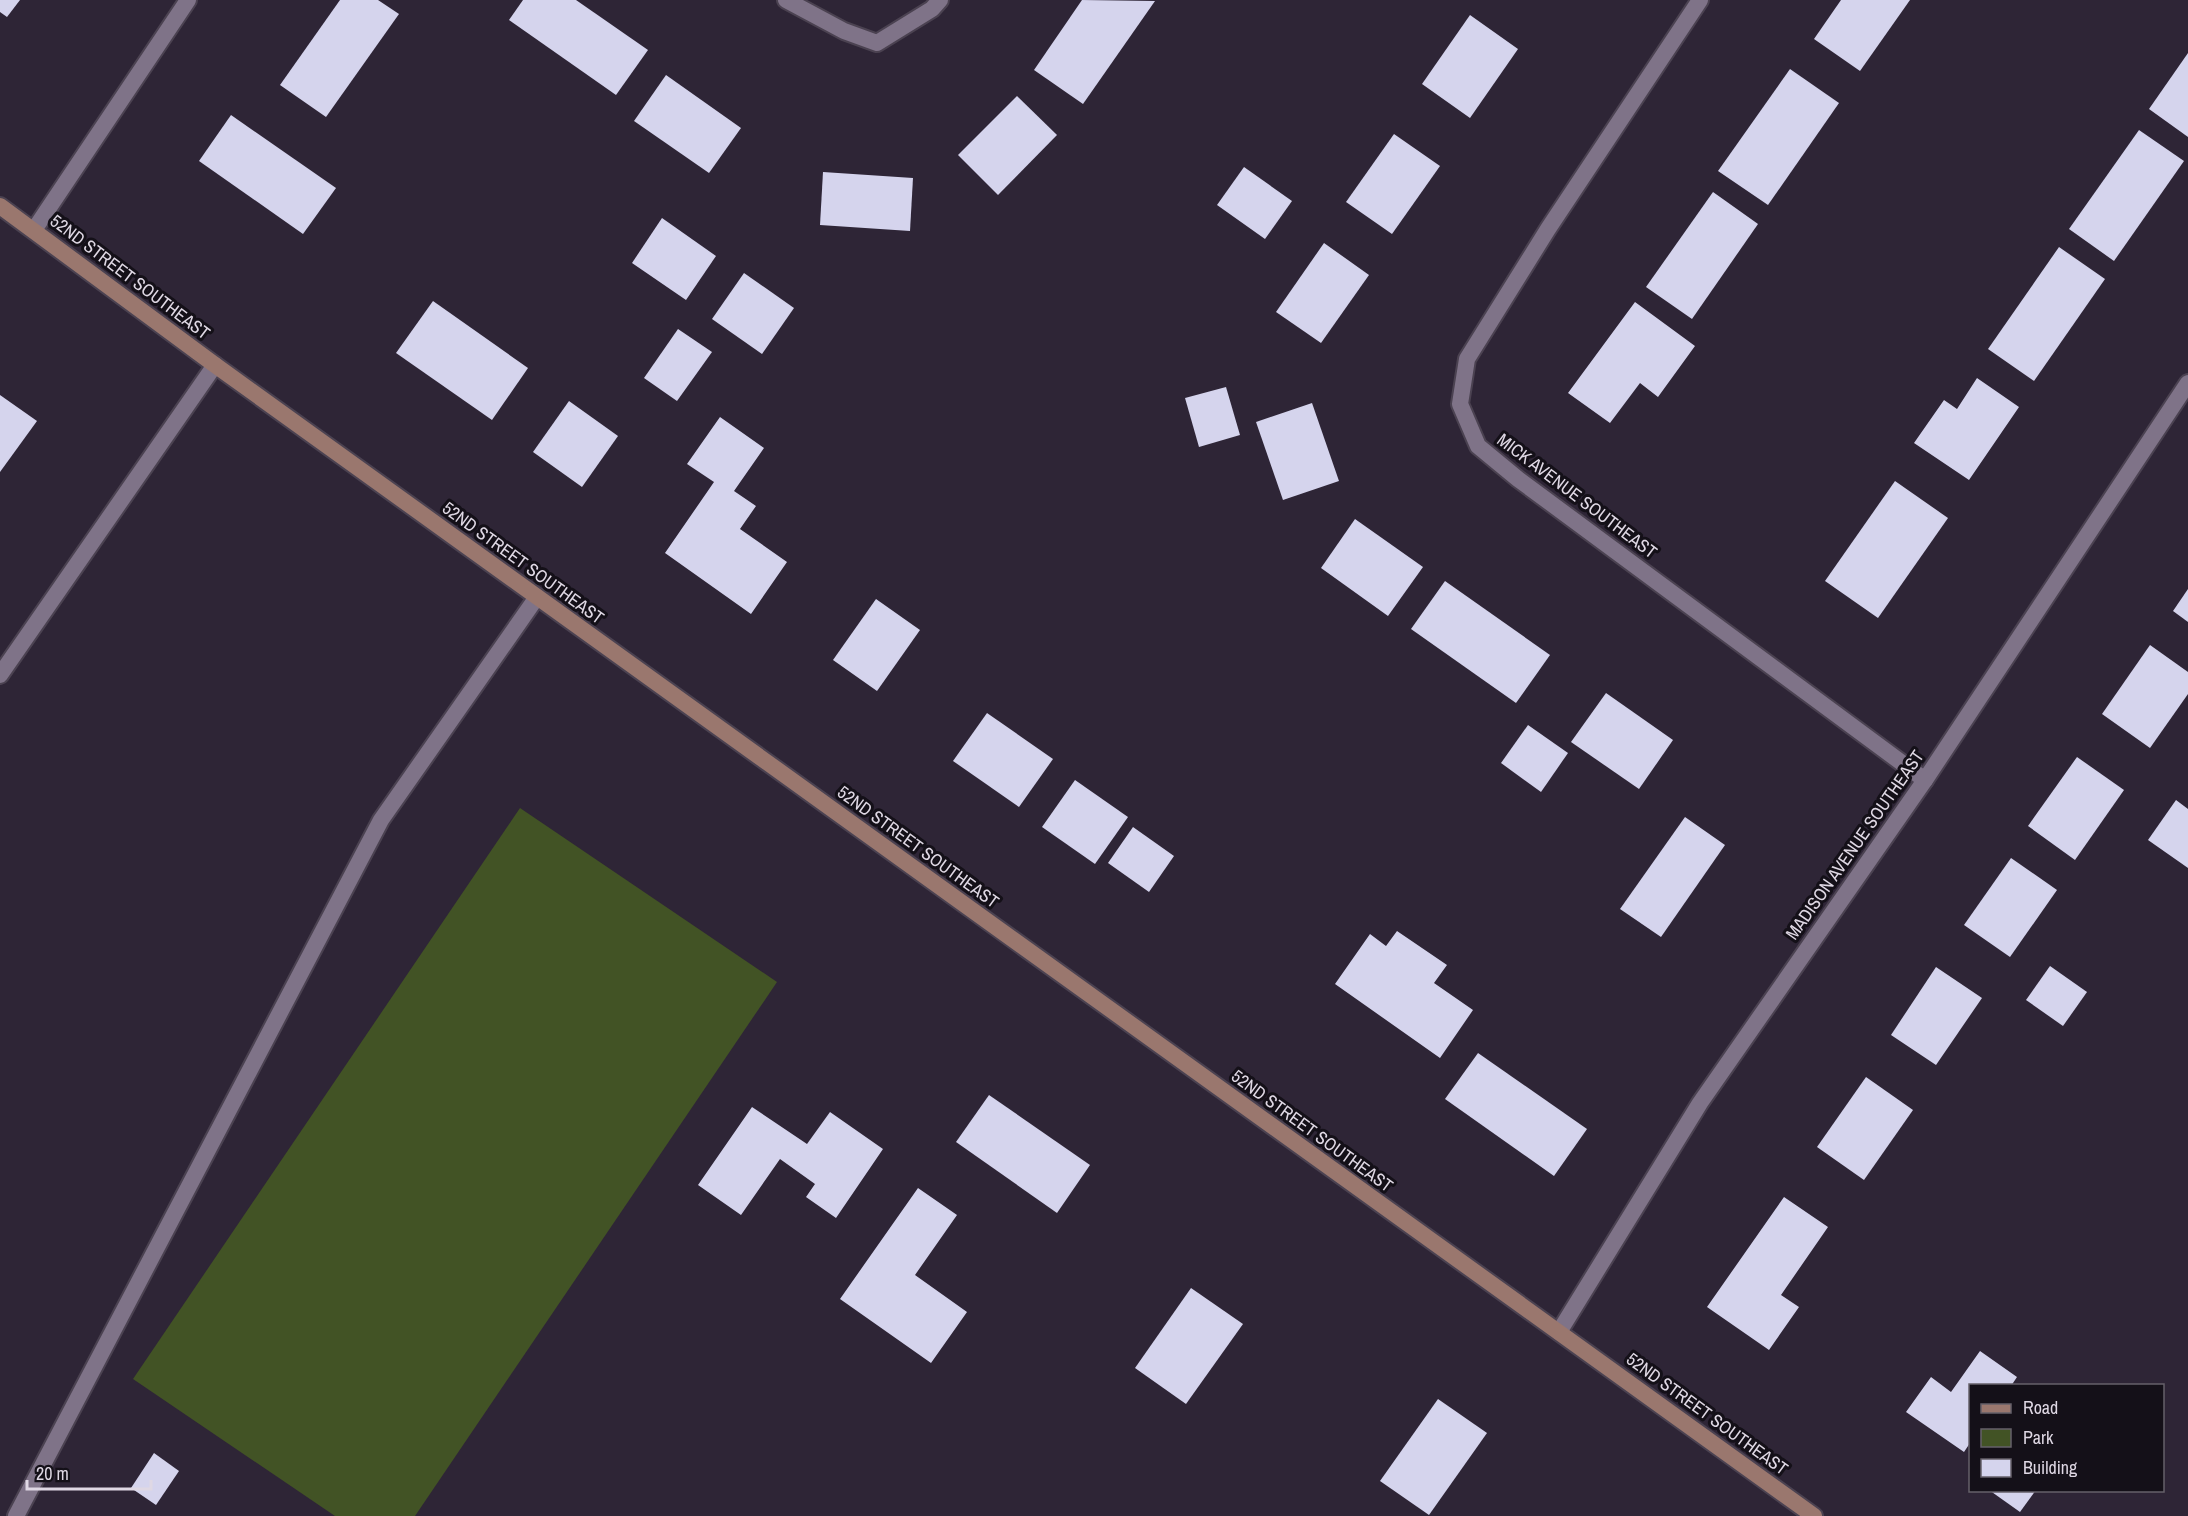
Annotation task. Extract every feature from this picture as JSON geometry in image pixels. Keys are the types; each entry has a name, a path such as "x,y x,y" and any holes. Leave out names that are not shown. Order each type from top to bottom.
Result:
{"main road":[{"name":"52ND STREET SOUTHEAST","path":"0,206 215,365 1814,1516"}],"street":[{"path":"34,230 188,0"},
{"path":"786,0 844,31 878,43 932,9 940,0"},
{"name":"MICK AVENUE SOUTHEAST","path":"1700,0 1548,229 1467,359 1460,404 1478,446 1518,479 1925,780"},
{"path":"0,675 215,365"},
{"name":"MADISON AVENUE SOUTHEAST","path":"1558,1332 1700,1103 1925,780 2188,383"},
{"path":"16,1516 381,820 537,597"}],"green space":[{"path":"520,808 777,982 415,1516 335,1516 133,1379"}],"building":[{"path":"0,0 20,0 7,17 0,12"},
{"path":"340,0 378,0 399,14 326,117 280,85"},
{"path":"523,0 576,0 648,50 616,95 509,20"},
{"path":"1082,0 1155,1 1083,104 1034,70"},
{"path":"1841,0 1910,0 1860,71 1814,39"},
{"path":"1470,15 1518,49 1470,118 1422,84"},
{"path":"2188,53 2188,137 2149,109"},
{"path":"1790,69 1839,103 1768,205 1718,171"},
{"path":"666,75 741,128 709,173 634,121"},
{"path":"1017,96 1057,135 998,195 958,155"},
{"path":"231,115 336,188 303,234 199,161"},
{"path":"2139,130 2184,161 2114,261 2069,229"},
{"path":"1394,134 1440,166 1392,234 1346,202"},
{"path":"1244,167 1292,201 1265,239 1217,205"},
{"path":"823,172 913,178 910,231 820,225"},
{"path":"1713,192 1758,224 1692,319 1646,287"},
{"path":"662,218 716,256 686,300 632,263"},
{"path":"1324,243 1369,275 1321,343 1276,312"},
{"path":"2059,247 2105,279 2034,381 1988,349"},
{"path":"744,273 794,308 762,354 712,319"},
{"path":"433,301 528,368 492,420 396,353"},
{"path":"1635,302 1695,346 1658,397 1640,383 1610,423 1568,393"},
{"path":"678,329 712,352 677,401 644,378"},
{"path":"1977,378 2019,407 1969,480 1914,443 1944,400 1957,409"},
{"path":"1226,387 1240,435 1199,447 1185,398"},
{"path":"0,395 37,421 0,472"},
{"path":"569,401 618,436 582,487 533,452"},
{"path":"1312,403 1339,481 1283,500 1256,422"},
{"path":"720,417 764,448 734,491 756,506 740,529 787,562 751,614 665,553 714,482 687,464"},
{"path":"1895,481 1948,518 1878,618 1825,581"},
{"path":"1355,519 1423,567 1388,616 1321,568"},
{"path":"1445,581 1550,655 1516,703 1411,629"},
{"path":"2188,589 2188,622 2173,611"},
{"path":"876,599 920,630 877,691 833,660"},
{"path":"2150,645 2188,672 2188,694 2150,748 2102,714"},
{"path":"1606,693 1673,740 1639,789 1571,742"},
{"path":"987,713 1053,759 1019,807 953,761"},
{"path":"1528,725 1568,753 1541,792 1501,763"},
{"path":"2077,757 2124,790 2075,860 2028,826"},
{"path":"1075,780 1128,817 1095,864 1042,827"},
{"path":"2176,800 2188,809 2188,868 2148,840"},
{"path":"1685,817 1725,845 1661,937 1620,909"},
{"path":"1133,827 1174,856 1149,892 1108,863"},
{"path":"2011,858 2057,890 2010,957 1964,925"},
{"path":"1397,931 1447,965 1434,983 1473,1010 1440,1058 1335,984 1370,934 1386,946"},
{"path":"2050,966 2087,992 2063,1026 2026,1000"},
{"path":"1936,967 1982,998 1936,1065 1891,1035"},
{"path":"1478,1053 1587,1129 1554,1176 1445,1099"},
{"path":"1866,1077 1913,1110 1864,1180 1817,1147"},
{"path":"989,1095 1090,1165 1057,1213 956,1142"},
{"path":"752,1107 807,1144 830,1112 883,1149 836,1218 806,1197 815,1184 780,1159 741,1215 698,1185"},
{"path":"918,1188 957,1215 915,1275 967,1312 931,1363 840,1299"},
{"path":"1784,1197 1828,1227 1781,1295 1799,1307 1769,1350 1707,1307"},
{"path":"1191,1288 1243,1324 1186,1404 1135,1368"},
{"path":"1980,1351 2017,1377 2012,1384 1969,1384 1969,1444 1964,1452 1906,1412 1931,1377 1951,1392"},
{"path":"1438,1399 1487,1433 1429,1515 1380,1481"},
{"path":"154,1453 179,1471 156,1505 131,1488"},
{"path":"1992,1492 2035,1492 2020,1512"}]}
